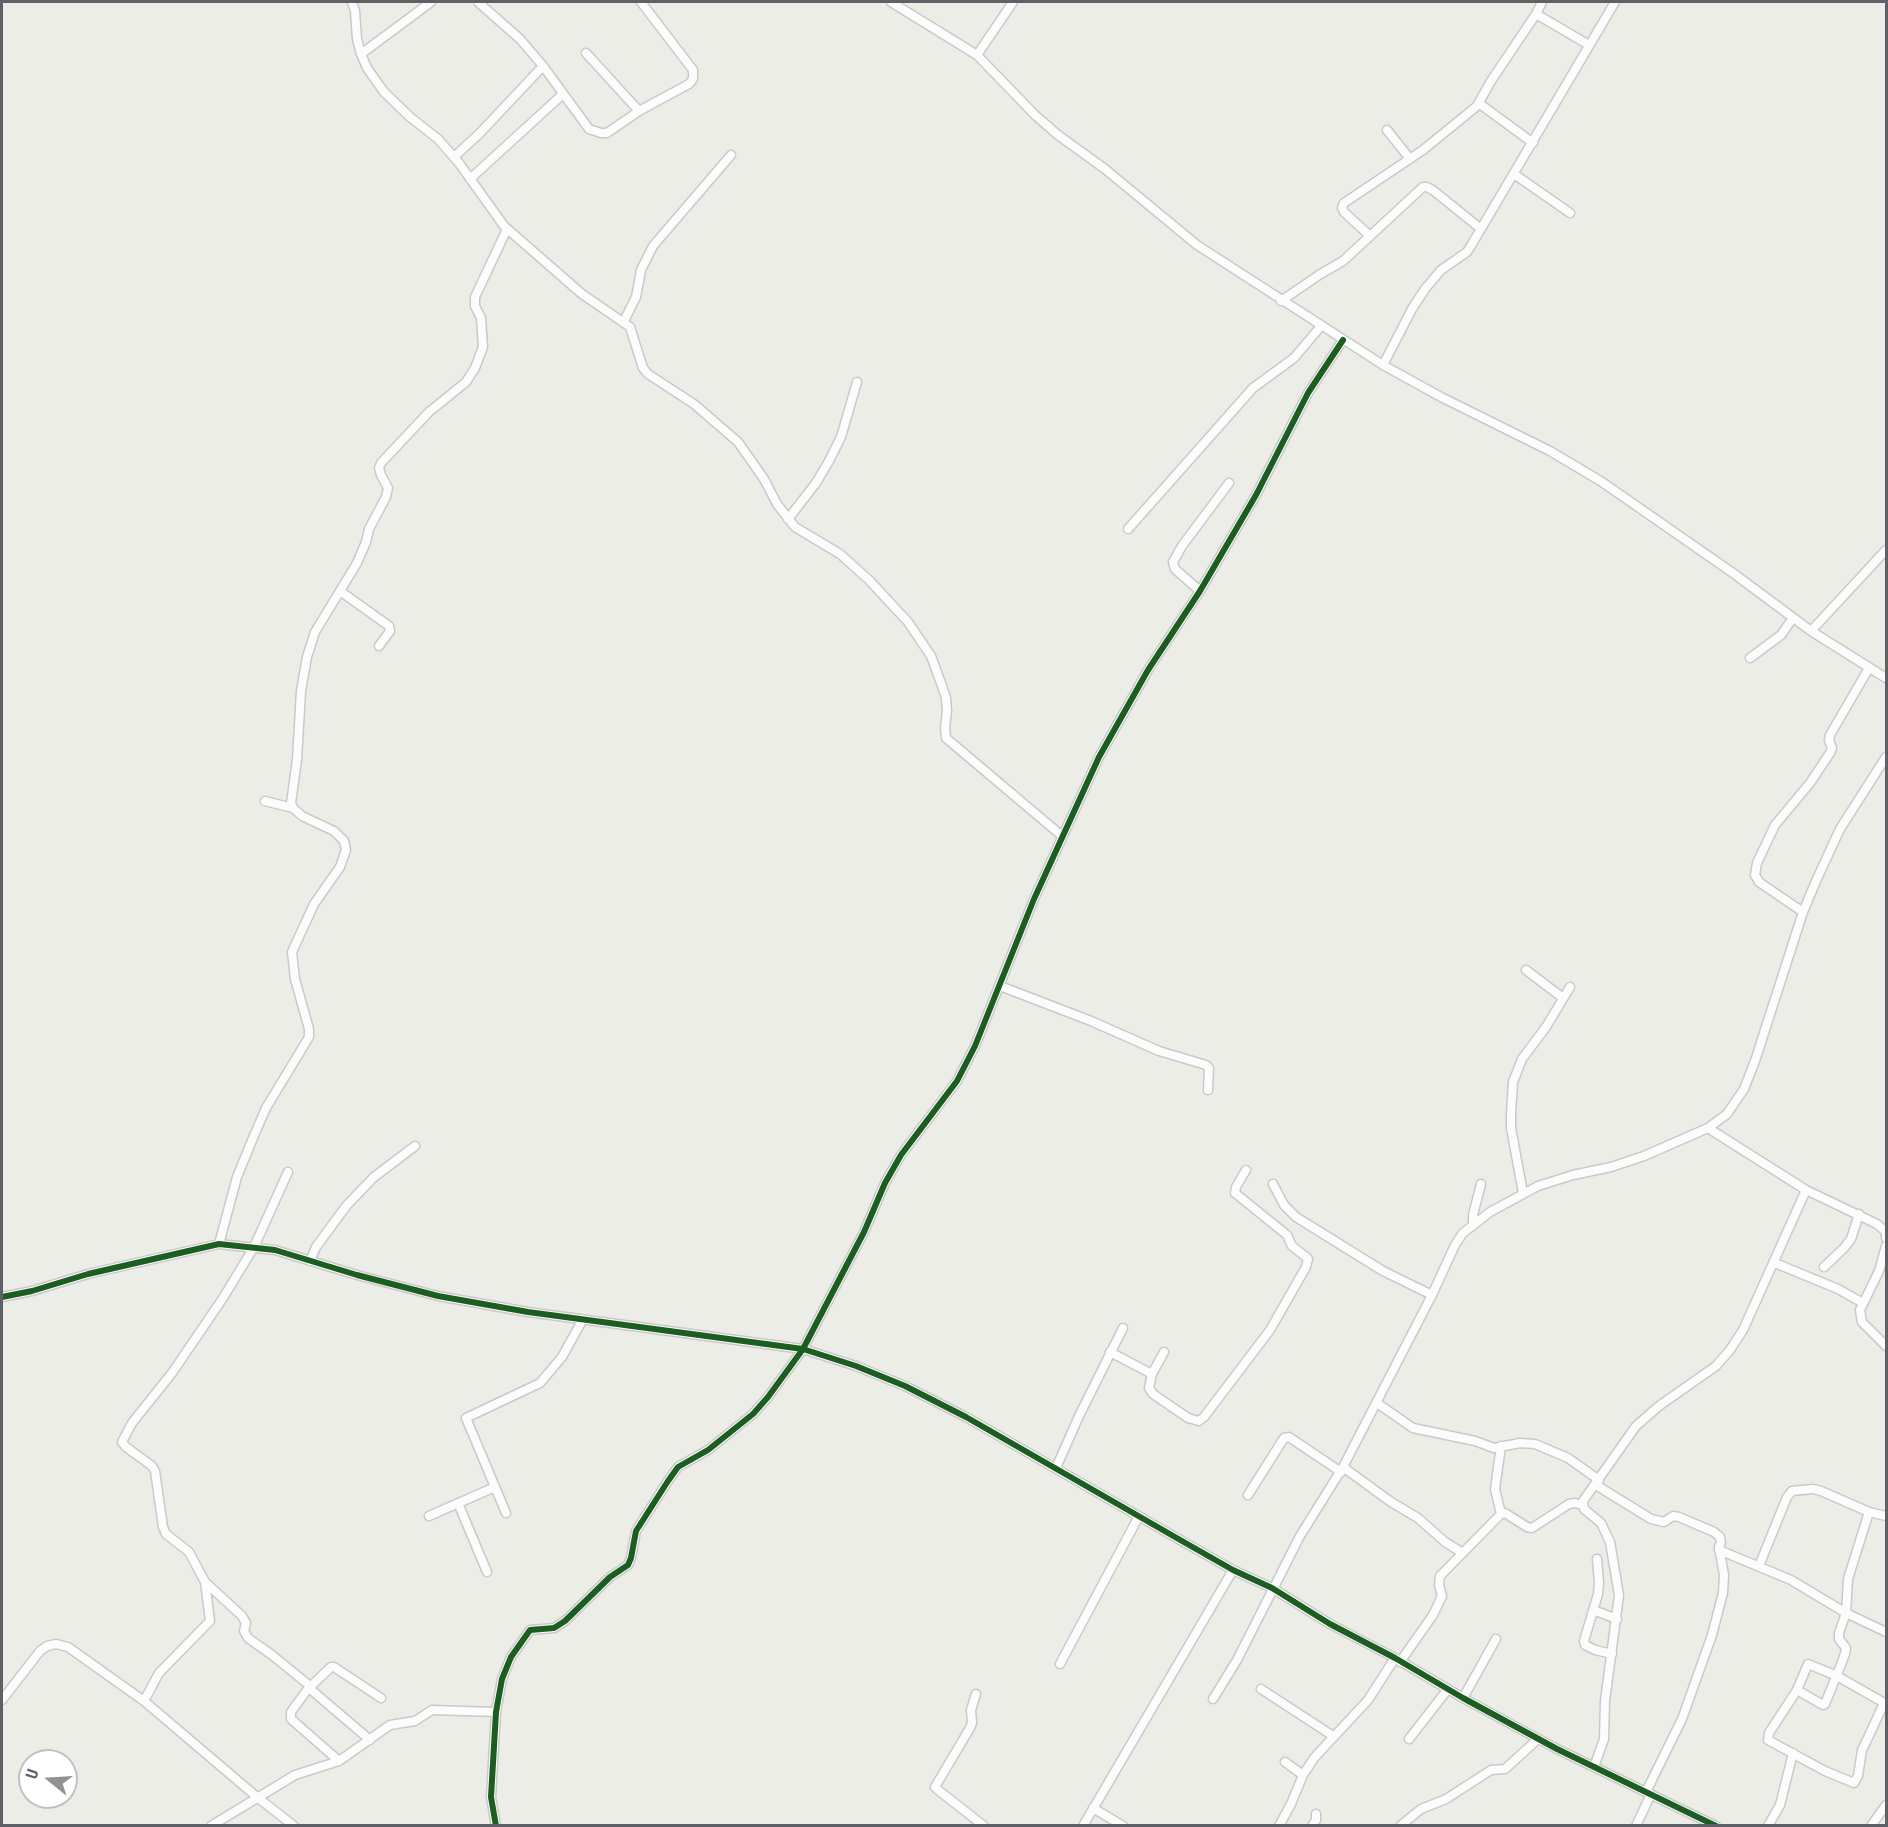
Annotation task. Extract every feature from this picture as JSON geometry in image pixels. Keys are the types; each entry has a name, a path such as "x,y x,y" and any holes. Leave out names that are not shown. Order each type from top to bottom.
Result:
{"street":[{"path":"352,2 356,11 357,39 362,54 367,68 384,92 438,139 507,228 582,294 624,321 632,331 643,368 648,374 694,404 738,442 788,519 805,534 840,554 869,580 908,622 929,652 946,698 946,738 1062,836"},
{"path":"362,54 431,2"},
{"path":"478,2 520,39 543,66 589,129 606,133 693,80 693,70 641,2"},
{"path":"891,2 977,55 1035,115 1058,135 1197,245 1383,365 1441,397 1550,451 1602,482 1733,573 1811,632 1887,678"},
{"path":"977,55 1013,2"},
{"path":"1370,236 1344,212 1342,208 1344,203 1410,159 1480,104 1491,81 1542,2"},
{"path":"1383,365 1425,289 1442,270 1467,252 1615,2"},
{"path":"1536,14 1589,45"},
{"path":"586,53 639,111"},
{"path":"454,157 480,133 543,66"},
{"path":"470,179 563,94"},
{"path":"1480,104 1533,143"},
{"path":"1387,130 1410,159"},
{"path":"624,321 636,297 641,270 653,246 731,155"},
{"path":"1514,174 1570,213"},
{"path":"1281,301 1343,261 1425,187 1434,191 1481,229"},
{"path":"293,808 291,797 297,760 301,691 307,657 315,632 357,562 369,529 386,497 388,488 379,468 381,463 429,412 466,382 475,368 483,347 481,318 475,306 475,297 507,228"},
{"path":"1128,529 1253,388 1294,358 1321,326"},
{"path":"496,1826 491,1797 496,1712 502,1679 512,1658 528,1631 554,1628 565,1621 610,1577 628,1565 636,1531 678,1467 708,1450 753,1414 803,1349 864,1232 885,1183 901,1155 957,1081 979,1038 1034,899 1099,757 1148,670 1200,591 1256,495 1308,393 1343,340"},
{"path":"788,519 816,483 833,453 841,437 857,382"},
{"path":"1200,591 1174,569 1173,562 1182,546 1229,483"},
{"path":"1811,632 1887,550"},
{"path":"340,591 389,626 390,631 379,646"},
{"path":"1750,658 1781,635 1793,618"},
{"path":"1803,912 1759,882 1755,875 1757,863 1775,825 1810,783 1830,753 1832,748 1830,735 1869,668"},
{"path":"1213,1699 1237,1660 1300,1536 1342,1469 1463,1233 1490,1212 1538,1186 1644,1156 1708,1128 1727,1114 1744,1089 1803,912 1840,829 1887,757"},
{"path":"219,1244 237,1177 266,1108 308,1041 309,1029 296,979 292,952 314,904 340,867 346,850 344,841 334,831 302,816 293,808 265,801"},
{"path":"1526,970 1563,998"},
{"path":"1000,986 1091,1021 1159,1051 1206,1065 1209,1068 1208,1090"},
{"path":"1523,1193 1511,1128 1514,1082 1522,1059 1541,1034 1570,987"},
{"path":"1708,1128 1806,1190 1876,1224 1886,1232 1887,1238"},
{"path":"310,1261 316,1247 347,1206 374,1177 414,1146"},
{"path":"1164,1352 1152,1374 1149,1384 1150,1391 1188,1418 1198,1421 1204,1417 1270,1330 1306,1267 1308,1259 1291,1245 1287,1235 1235,1193 1246,1170"},
{"path":"288,1172 254,1247 204,1328 132,1423 122,1442 154,1468 164,1530 189,1552 205,1582 242,1616 246,1623 244,1631 248,1638 308,1683 309,1688 370,1740"},
{"path":"1273,1184 1284,1205 1296,1217 1383,1270 1431,1295"},
{"path":"1473,1224 1474,1208 1481,1184"},
{"path":"1582,1505 1636,1426 1647,1415 1709,1372 1730,1350 1743,1329 1775,1263 1806,1190"},
{"path":"1824,1267 1851,1239 1858,1214"},
{"path":"2,1297 32,1291 88,1274 219,1244 275,1250 438,1296 528,1312 803,1349 856,1366 905,1386 966,1417 1233,1570 1272,1588 1330,1624 1538,1739 1701,1822 1716,1826"},
{"path":"1887,1246 1879,1271 1860,1310 1862,1322 1887,1346"},
{"path":"1775,1263 1838,1289 1863,1303"},
{"path":"506,1513 466,1418 540,1383 562,1357 582,1319"},
{"path":"1056,1468 1123,1328"},
{"path":"1110,1352 1152,1374"},
{"path":"1377,1403 1413,1428 1475,1441 1494,1448 1520,1443 1535,1443 1568,1458 1598,1483 1651,1519 1664,1522 1673,1516 1679,1517 1714,1532 1720,1537 1719,1550 1724,1575 1723,1593 1712,1635 1682,1719 1648,1793 1636,1826"},
{"path":"1248,1495 1282,1439 1289,1437 1418,1518 1445,1542 1463,1553"},
{"path":"1501,1446 1495,1489 1501,1514"},
{"path":"429,1516 495,1487"},
{"path":"1759,1566 1787,1497 1792,1491 1813,1489 1821,1491 1869,1512 1887,1516"},
{"path":"458,1503 487,1572"},
{"path":"1281,1824 1303,1775 1314,1758 1368,1700 1433,1615 1442,1596 1439,1585 1440,1576 1501,1514 1505,1513 1532,1528 1569,1504 1575,1503 1582,1505 1601,1523 1610,1542 1619,1595 1605,1701 1604,1739 1594,1767"},
{"path":"1797,1690 1823,1705 1837,1676 1846,1648 1839,1639 1839,1633 1846,1613 1848,1579 1869,1512"},
{"path":"1060,1664 1139,1516"},
{"path":"1719,1550 1791,1580 1846,1613 1887,1632"},
{"path":"1597,1559 1598,1594 1585,1645 1612,1654"},
{"path":"1083,1826 1233,1570"},
{"path":"144,1701 163,1667 210,1622 205,1582"},
{"path":"1593,1610 1617,1620"},
{"path":"1463,1698 1496,1639"},
{"path":"2,1700 40,1651 56,1644 68,1647 144,1701 294,1826"},
{"path":"1808,1664 1837,1676 1885,1704 1862,1750 1856,1782 1848,1782 1825,1771 1769,1742 1767,1737 1797,1690 1808,1664"},
{"path":"339,1761 291,1719 291,1712 309,1688 331,1667 381,1698"},
{"path":"1261,1689 1333,1736"},
{"path":"1409,1739 1448,1689"},
{"path":"976,1694 971,1710 970,1728 935,1787 984,1826"},
{"path":"211,1826 295,1774 339,1761 390,1725 415,1721 432,1710 496,1712"},
{"path":"1400,1826 1421,1809 1446,1799 1491,1770 1506,1769 1538,1739"},
{"path":"1768,1826 1780,1805 1793,1753"},
{"path":"1285,1762 1303,1775"},
{"path":"1871,1826 1887,1805"},
{"path":"1093,1808 1123,1826"},
{"path":"1312,1826 1316,1820 1316,1814"}],"cycle path":[{"path":"496,1826 491,1797 496,1712 502,1679 511,1657 530,1630 554,1628 565,1621 610,1577 628,1565 636,1531 678,1467 708,1450 753,1414 803,1349 864,1232 885,1183 901,1155 957,1081 975,1046 1034,899 1099,757 1148,670 1200,591 1256,495 1308,393 1343,340"},
{"path":"2,1297 32,1291 88,1274 219,1244 275,1250 438,1296 528,1312 803,1349 856,1366 905,1386 966,1417 1463,1698 1557,1749 1716,1826"}]}
